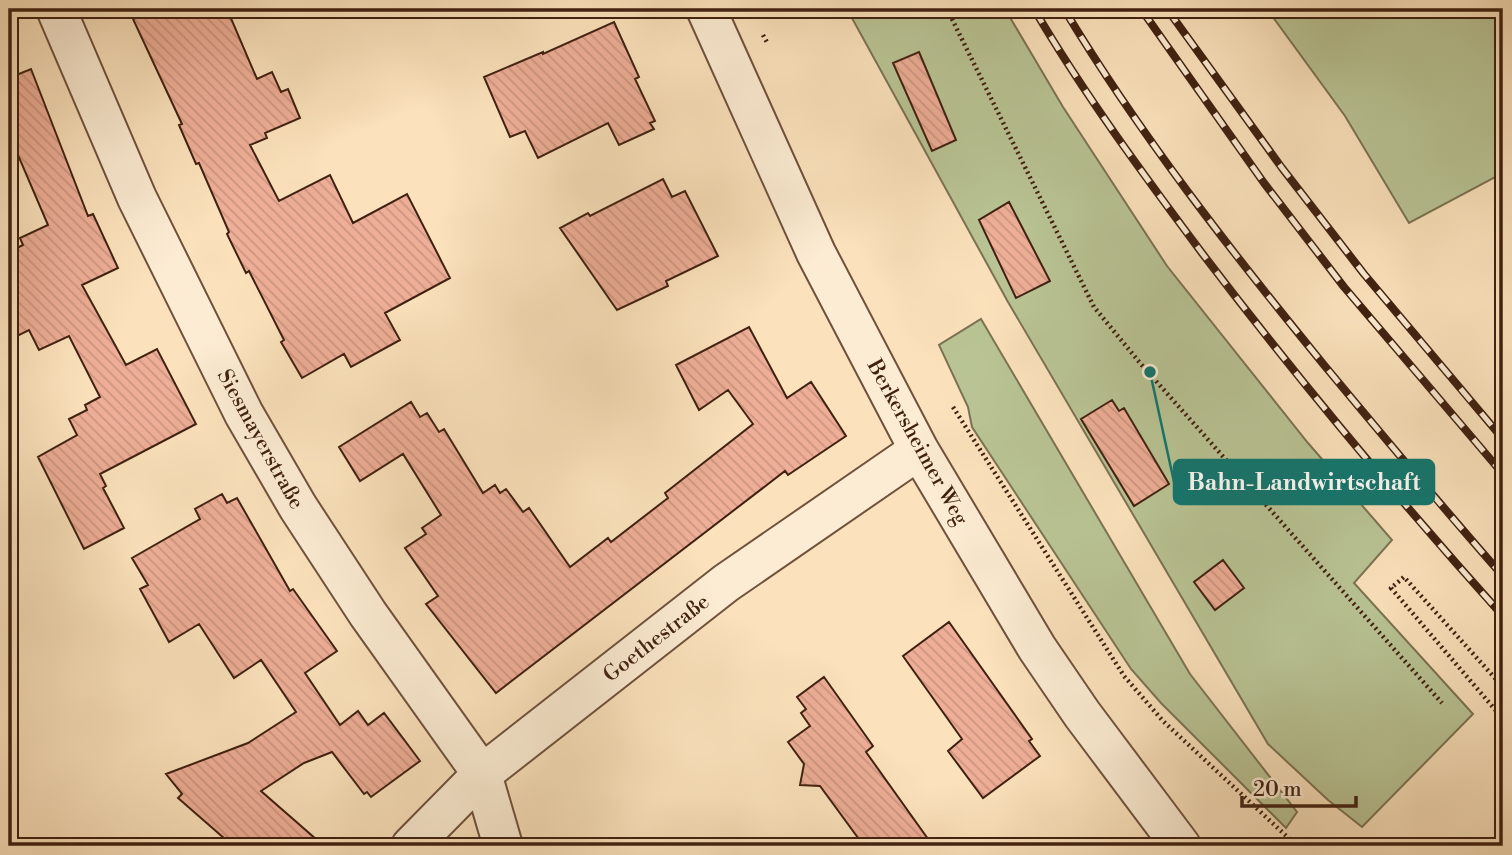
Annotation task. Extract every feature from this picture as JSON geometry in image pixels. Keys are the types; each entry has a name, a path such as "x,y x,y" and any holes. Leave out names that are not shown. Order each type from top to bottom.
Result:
{"street":[{"name":"Siesmayerstraße","path":"56,9 137,198 244,414 298,507 347,582 482,774 503,846"},
{"name":"Berkersheimer Weg","path":"706,9 816,253 919,450 1037,648 1082,714 1181,846"},
{"name":"Goethestraße","path":"411,846 482,774 726,583 919,450"}],"path":[{"path":"947,9 1094,307 1140,363 1442,703"},
{"path":"953,407 1124,676 1163,721 1296,845"},
{"path":"1503,687 1404,577 1391,588 1498,713 1497,774 1503,779"}],"green space":[{"path":"847,9 1005,9 1063,107 1167,266 1308,443 1392,540 1354,583 1473,714 1362,827 1328,800 1268,744 1008,302"},
{"path":"1267,9 1503,9 1503,173 1409,223 1345,116"},
{"path":"981,319 1190,674 1297,812 1286,828 1161,703 1131,669 972,427 968,407 939,345"}],"building":[{"path":"158,9 227,9 257,79 272,72 281,92 288,89 300,118 265,133 267,138 250,145 279,201 330,175 353,223 407,194 450,278 385,313 400,340 351,367 344,354 302,378 281,342 284,340 249,271 246,273 227,234 229,232 199,163 196,164 179,125 182,124 133,19"},
{"path":"614,22 639,77 635,79 655,121 650,123 654,129 619,145 608,123 538,158 525,131 510,137 484,77"},
{"path":"919,52 956,140 932,151 893,63"},
{"path":"31,69 88,216 93,214 118,268 82,285 126,365 157,349 196,424 100,474 106,486 103,488 124,528 84,549 38,457 77,435 69,419 87,410 85,405 100,397 69,336 39,350 29,330 9,340 9,252 23,245 20,238 48,225 18,155 9,159 9,78"},
{"path":"663,179 672,197 685,191 718,256 666,281 668,286 617,310 560,228"},
{"path":"1009,202 1050,281 1016,298 979,220"},
{"path":"749,327 787,398 811,382 846,436 788,475 785,471 496,693 426,604 438,596 405,548 426,534 422,528 441,515 403,454 360,481 339,447 411,402 420,417 427,413 439,432 444,429 483,493 495,485 500,493 506,489 523,512 529,508 570,567 608,538 611,542 668,498 665,493 753,424 728,390 699,410 676,365"},
{"path":"1112,400 1119,411 1124,408 1169,484 1134,506 1081,419"},
{"path":"222,494 227,503 237,498 290,591 293,589 337,651 305,673 340,725 358,711 368,725 384,713 420,761 371,797 367,792 364,794 332,752 304,763 261,791 324,846 233,846 178,798 182,794 166,774 248,743 296,712 261,660 234,678 199,624 169,642 140,589 148,585 132,558 200,519 195,509"},
{"path":"1223,560 1244,588 1215,610 1194,582"},
{"path":"949,622 1032,739 1029,741 1040,756 983,798 948,751 962,739 903,656"},
{"path":"824,677 873,746 866,752 933,846 864,846 820,786 800,785 804,764 788,742 810,726 801,713 806,709 797,697"}],"railway":[{"path":"1034,9 1115,133 1238,300 1349,438 1503,616"},
{"path":"1064,9 1155,147 1255,279 1435,498 1503,576"},
{"path":"1141,9 1264,183 1344,287 1503,474"},
{"path":"1167,9 1282,168 1364,274 1503,439"}],"place":[{"name":"Bahn-Landwirtschaft","path":"1150,372"}]}
